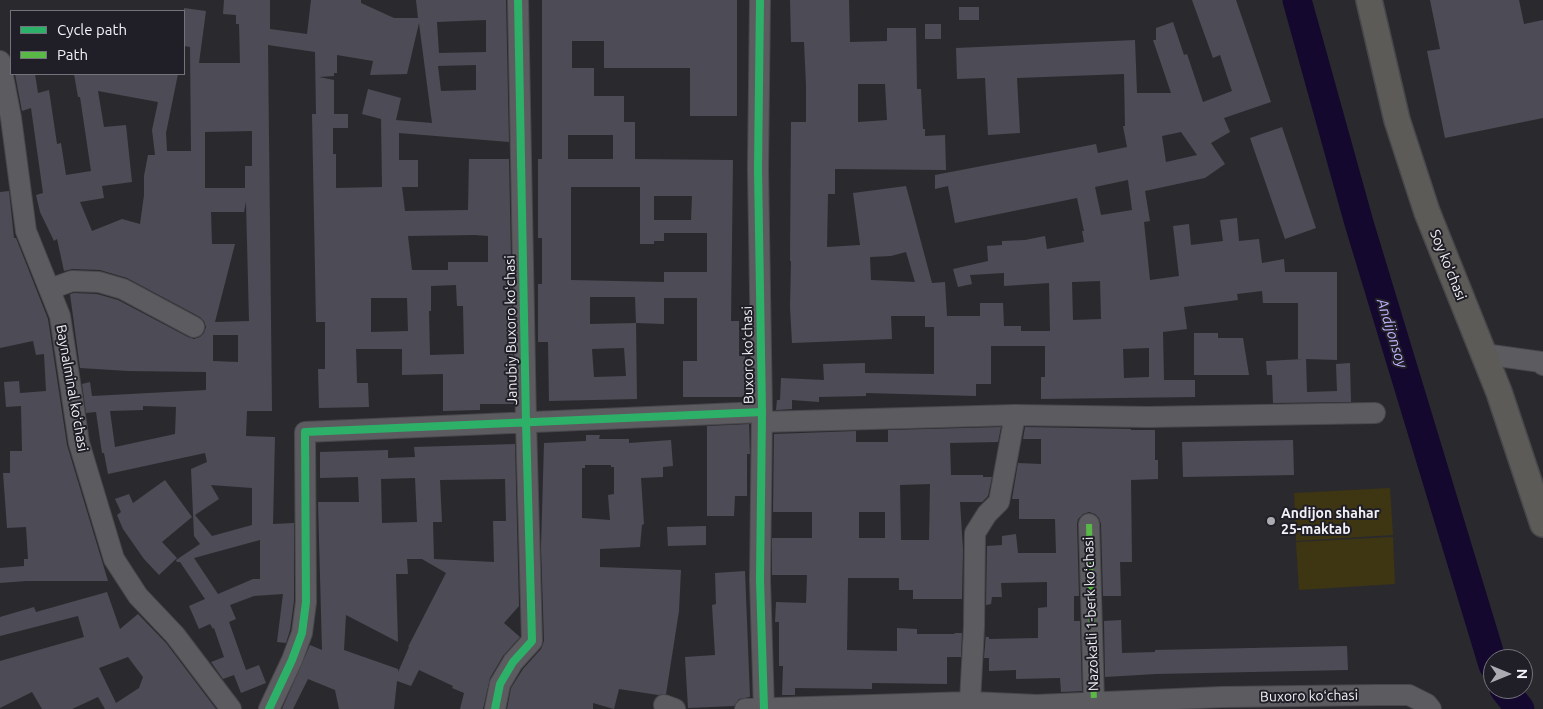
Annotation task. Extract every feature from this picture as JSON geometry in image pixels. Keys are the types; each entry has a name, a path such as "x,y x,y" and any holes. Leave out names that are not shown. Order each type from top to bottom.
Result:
{"main road":[{"name":"Soy ko'chasi","path":"1369,0 1397,120 1427,212 1499,392 1543,524"}],"street":[{"name":"Janubiy Buxoro koʻchasi","path":"495,709 500,684 513,662 532,641 518,0"},
{"name":"Buxoro koʻchasi","path":"760,0 758,169 762,417 757,708 894,706 970,702 1038,707 1094,703 1222,703 1409,695 1427,704 1431,709"},
{"name":"Baynalminal koʻchasi","path":"0,61 11,118 26,231 60,316 79,443 114,559 138,596 175,635 231,709"},
{"path":"50,288 72,281 99,282 123,288 194,327"},
{"path":"1484,354 1541,362 1543,365"},
{"name":"Buxoro koʻchasi","path":"762,417 1015,415 1148,417 1375,413"},
{"path":"970,702 974,628 975,533 988,514 1000,502 1015,415"},
{"path":"269,709 292,660 302,633 306,602 305,432 526,422 762,417"},
{"name":"Nazokatli 1-berk koʻchasi","path":"1089,524 1094,703"}],"shaded area":[{"path":"1390,488 1393,535 1296,541 1294,493"},
{"path":"1393,537 1395,584 1299,590 1296,542"}],"building":[{"path":"224,0 270,0 270,29 307,34 311,0 361,0 361,3 394,18 418,18 416,0 506,0 509,142 399,133 399,160 418,160 418,187 402,187 405,211 468,210 469,159 509,159 514,404 480,404 480,410 443,411 443,374 402,375 402,349 356,349 357,383 368,383 369,407 319,408 318,369 325,369 325,322 316,322 312,114 316,114 315,52 268,45 272,411 247,411 246,436 275,437 273,524 294,523 294,601 286,643 277,642 283,594 254,596 230,605 236,619 229,622 246,670 259,665 266,683 241,693 234,675 223,679 211,662 224,657 214,628 210,624 199,629 189,606 205,599 180,562 176,560 200,544 194,536 191,469 207,462 205,453 108,474 104,453 102,453 96,412 86,413 82,384 90,382 92,396 206,390 206,372 80,368 70,294 97,294 118,300 194,339 204,333 206,327 204,321 200,317 127,278 100,270 72,269 64,271 57,239 54,241 40,212 36,195 43,193 31,108 22,111 15,75 35,75 38,93 49,90 57,144 61,143 66,175 91,171 80,97 78,97 74,75 178,75 166,133 167,151 191,151 190,47 185,46 184,8 206,11 199,63 240,63 239,24 236,24 236,15 223,14","holes":["486,20 486,52 439,53 437,22","419,23 432,123 396,120 401,98 368,89 362,114 381,119 382,187 336,188 336,154 333,154 333,128 348,128 348,114 334,114 334,80 319,77 334,76 334,73 337,73 337,55 373,61 370,75 407,74","476,65 476,90 441,91 438,66","98,91 158,102 152,130 155,155 148,155 144,176 144,195 140,224 122,219 92,231 80,202 104,198 102,186 132,182 126,125 104,127","252,131 252,166 245,166 245,188 205,188 205,132","246,202 249,321 215,322 235,244 212,244 211,212 244,212","408,236 488,236 488,262 448,262 448,270 412,270","456,285 457,306 463,306 464,354 430,355 429,311 431,311 431,286","371,298 407,298 408,331 371,332","213,335 238,335 238,362 213,361","143,406 176,407 175,434 115,447 110,411 143,410","211,485 252,488 252,525 212,536 195,515 219,499","260,540 260,579 253,579 218,594 194,558"]},
{"path":"542,0 737,0 737,116 690,116 690,68 604,68 604,41 572,41 572,68 594,68 594,96 624,96 624,122 635,122 635,159 733,160 731,321 739,321 739,356 745,356 745,397 683,397 683,361 697,361 697,298 664,298 664,324 636,323 637,399 549,401 548,342 538,342 538,284 542,284 542,238 538,238 538,159 542,159","holes":["568,135 613,135 613,159 568,159","571,187 640,187 640,244 654,244 654,241 664,241 664,233 707,233 707,272 664,272 664,282 571,280","654,196 692,196 691,220 654,220","590,297 635,297 636,323 590,324","624,348 626,376 594,377 592,349"]},
{"path":"790,0 849,0 850,42 887,41 887,28 916,28 917,89 921,89 923,129 925,129 925,136 945,135 946,170 835,169 835,194 828,194 827,247 860,245 853,193 906,186 932,283 945,282 947,316 980,316 980,303 1003,303 1004,326 1021,326 1021,331 1050,331 1049,283 1004,286 1004,273 970,275 972,284 958,287 953,269 988,261 987,246 1002,245 1002,241 1025,240 1045,236 1047,249 1084,242 1082,231 1084,231 1077,198 955,223 948,186 935,189 935,175 1096,144 1098,153 1127,147 1123,126 1125,126 1124,74 1017,78 1020,133 988,135 985,78 957,79 956,48 1135,40 1137,93 1171,93 1153,40 1156,40 1156,28 1173,22 1184,55 1187,54 1203,102 1232,91 1220,55 1213,58 1192,0 1236,0 1271,102 1224,118 1230,132 1211,143 1225,164 1205,178 1145,191 1150,221 1144,222 1150,280 1179,276 1173,226 1189,224 1191,245 1223,241 1220,220 1237,218 1239,241 1259,239 1262,263 1284,259 1285,272 1337,272 1337,360 1306,359 1307,392 1337,391 1336,364 1350,363 1351,402 1273,403 1272,375 1267,375 1266,361 1303,359 1298,359 1298,303 1263,303 1262,291 1237,294 1238,300 1184,307 1187,329 1163,332 1164,380 1195,380 1195,397 1041,399 1041,377 1045,377 1045,346 991,346 991,384 976,384 976,396 866,393 866,396 819,397 819,402 792,400 792,409 776,410 777,400 780,400 781,378 824,380 823,364 865,363 865,373 934,374 934,327 925,327 925,316 891,316 892,339 792,343 790,307 791,122 806,122 806,85 804,42 791,42","holes":["858,84 885,84 887,120 858,122","1181,132 1197,155 1166,162 1162,136","1128,180 1132,210 1101,215 1095,187","906,252 915,282 871,280 870,257 891,256","1100,281 1101,319 1073,320 1072,282","1149,348 1149,377 1124,378 1123,349"]},
{"path":"1430,0 1519,0 1524,24 1543,20 1543,118 1445,138 1427,51 1440,49"},
{"path":"959,7 979,7 979,20 959,20"},
{"path":"925,24 941,24 941,39 925,39"},
{"path":"1282,127 1316,228 1285,239 1250,138"},
{"path":"9,191 14,238 16,238 48,319 67,445 108,581 26,581 0,583 0,568 24,566 24,559 28,559 26,527 7,528 3,473 10,473 10,451 22,451 21,406 6,407 4,382 19,381 20,393 46,391 44,354 36,355 33,341 0,348 0,192"},
{"path":"1194,333 1218,333 1218,338 1243,338 1249,375 1194,375"},
{"path":"749,424 750,454 747,454 747,496 735,496 734,516 707,516 707,426"},
{"path":"1001,427 998,442 950,443 951,475 983,475 983,477 992,477 988,496 982,502 960,502 963,549 962,599 913,599 913,590 899,590 899,578 848,578 847,650 897,651 897,628 917,629 917,634 962,633 961,657 947,657 947,684 872,683 872,689 795,688 795,695 782,695 783,666 779,666 779,622 775,622 776,602 806,603 807,575 772,575 772,538 812,538 812,512 773,512 774,434 856,431 856,442 888,442 888,430","holes":["930,484 929,540 901,540 900,485","859,512 885,512 885,538 859,538"]},
{"path":"1025,427 1155,430 1155,460 1158,460 1158,479 1131,480 1132,562 1120,562 1121,596 1103,596 1101,524 1099,518 1089,512 1083,514 1078,519 1079,596 1074,596 1074,621 1080,621 1082,691 1061,692 1060,678 1016,679 1016,670 989,671 989,658 984,658 986,633 986,637 989,637 989,639 1038,638 1038,608 1047,607 1047,582 1001,583 1002,597 992,597 991,604 986,605 987,546 1002,545 1002,536 1016,534 1018,553 1056,553 1055,519 1019,519 1019,499 1012,499 1018,463 1041,464 1041,439 1023,439"},
{"path":"586,435 600,435 599,439 629,439 629,443 671,440 673,466 663,467 663,477 641,478 644,524 642,525 640,547 600,549 600,567 681,570 679,611 666,694 658,695 619,689 614,709 593,703 593,709 507,709 511,688 523,669 541,649 544,641 541,547 544,443 586,441","holes":["585,465 611,465 611,467 614,467 614,494 608,495 610,520 582,518 582,468 585,468"]},
{"path":"1293,440 1294,475 1183,477 1182,442"},
{"path":"515,444 519,606 504,623 520,637 503,656 490,678 483,709 460,709 464,693 419,670 411,686 397,681 394,709 339,709 335,690 308,679 293,709 282,709 310,645 322,650 318,502 359,502 358,477 320,478 320,452 388,450 388,458 415,457 414,447","holes":["415,478 417,522 382,523 381,479","505,479 506,521 493,521 494,562 434,559 433,522 442,522 440,480","407,559 422,559 446,573 408,647 398,672 398,669 344,650 346,615 398,642 396,574 408,574"]},
{"path":"165,480 192,517 162,542 177,558 159,575 144,559 123,529 117,515 121,512 115,499 129,494 133,503"},
{"path":"706,526 706,545 668,546 667,527"},
{"path":"745,571 750,697 739,699 734,706 688,708 685,657 715,655 712,605 716,604 715,573"},
{"path":"107,592 120,629 138,614 166,643 216,709 105,709 98,697 72,709 42,709 32,692 0,708 0,661 84,637 78,616 0,636 0,617 34,607 36,612","holes":["128,657 143,677 139,688 116,703 99,668"]},
{"path":"1121,620 1122,653 1155,652 1155,650 1347,646 1348,670 1156,674 1105,677 1104,621"}],"waterway":[{"name":"Andijonsoy","path":"1297,0 1359,223 1488,649"},
{"name":"Andijonsoy","path":"1512,699 1520,709"}],"marked path":[{"path":"1089,524 1094,703"}],"cycle path":[{"path":"495,709 500,684 513,662 532,641 518,0"},
{"path":"760,0 758,169 762,412 760,580 764,709"},
{"path":"269,709 292,660 302,633 306,602 305,432 762,412"}],"place":[{"name":"Andijon shahar 25-maktab","path":"1271,521"}]}
